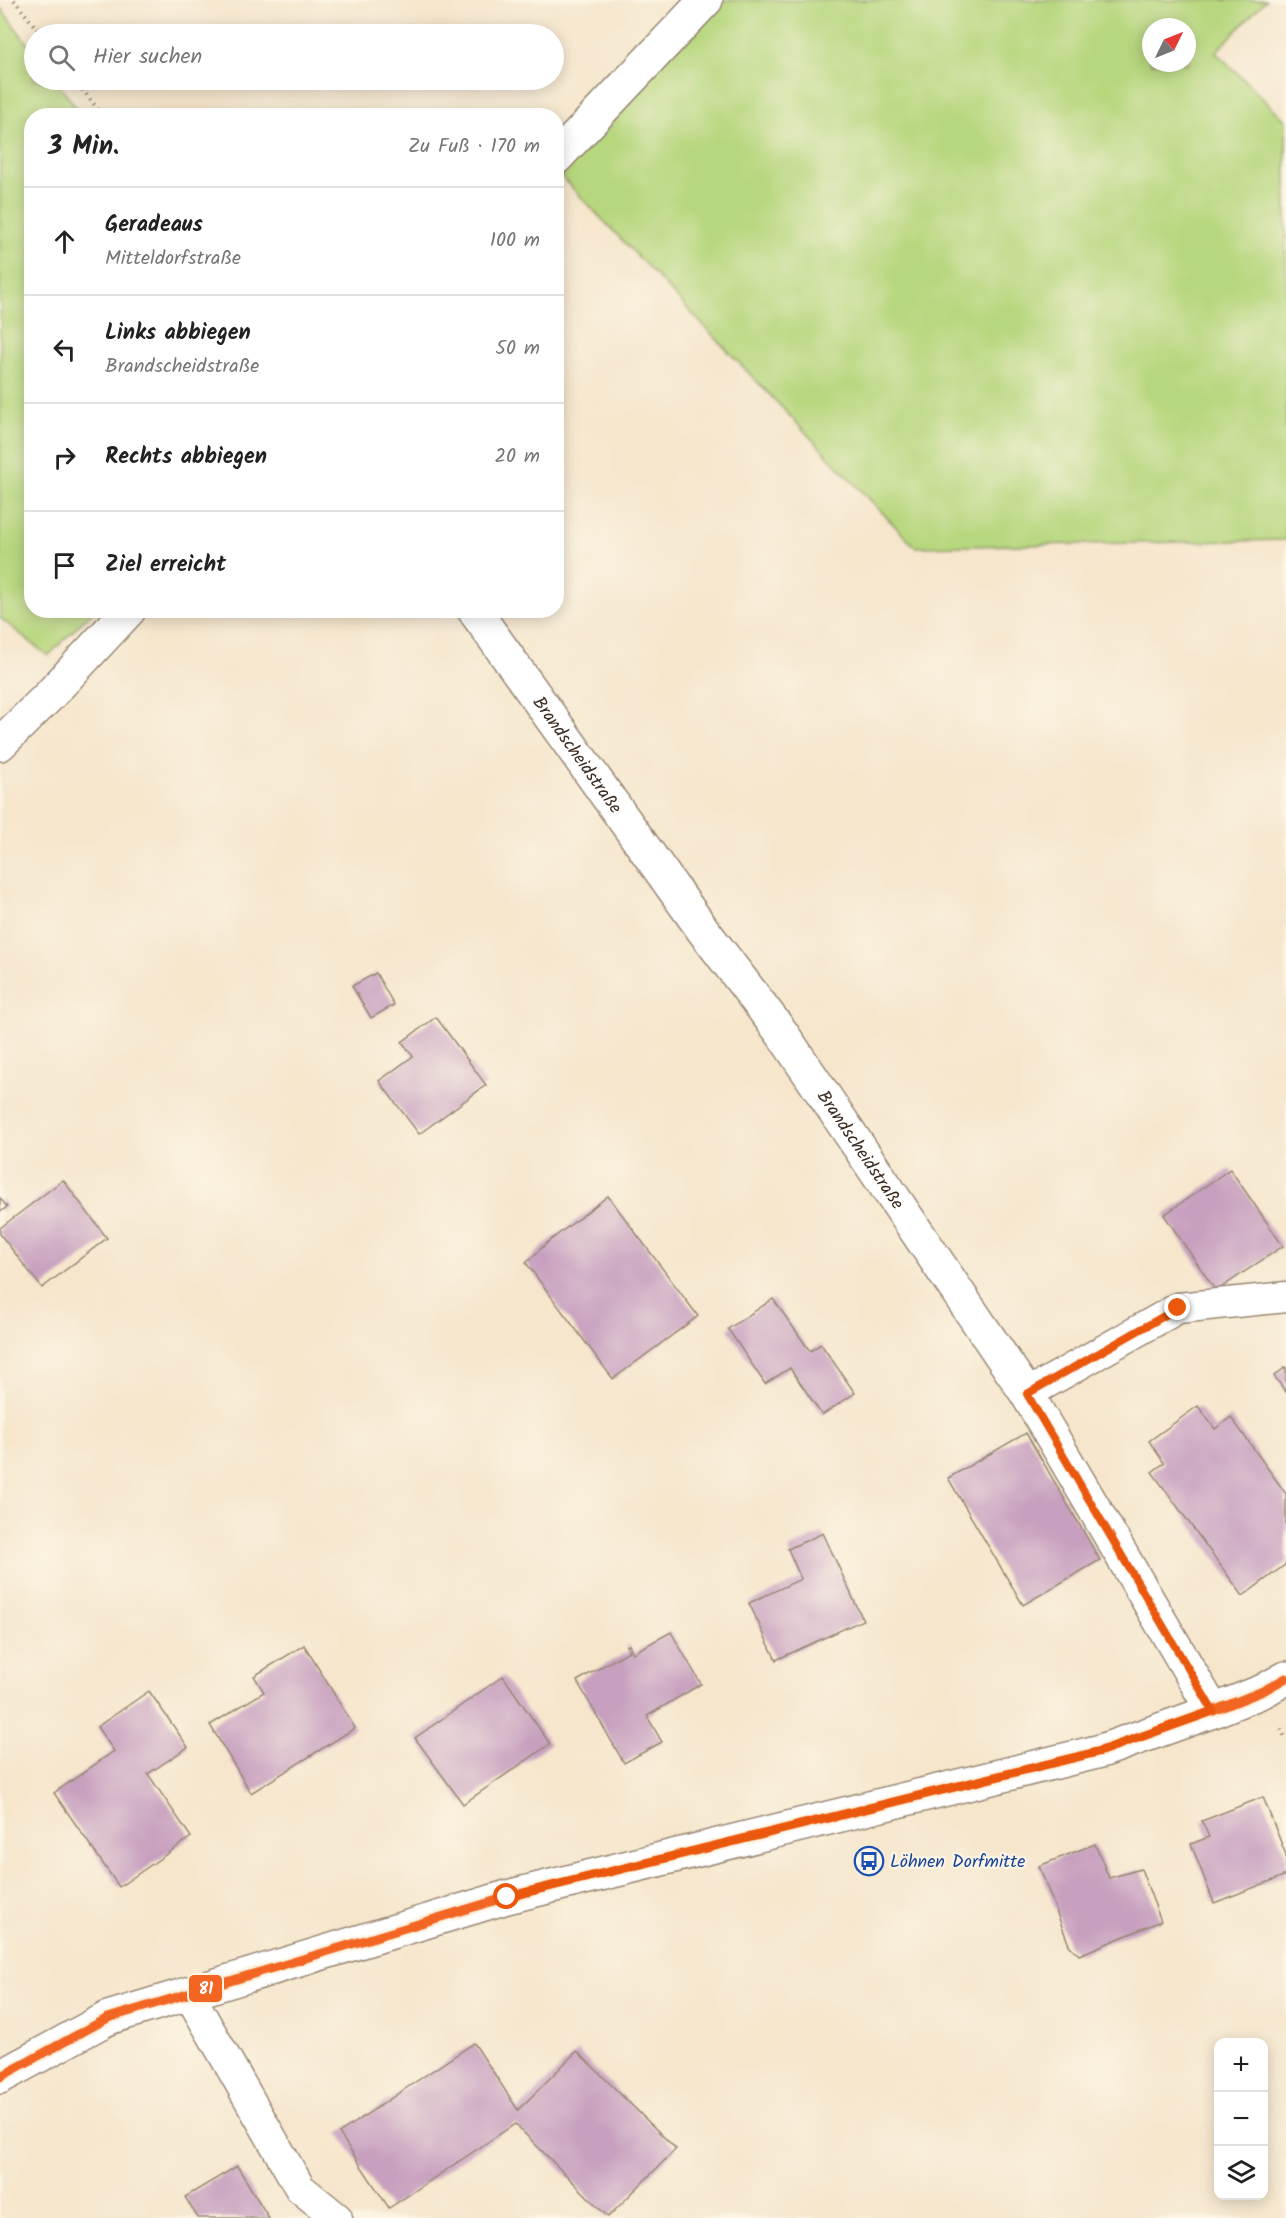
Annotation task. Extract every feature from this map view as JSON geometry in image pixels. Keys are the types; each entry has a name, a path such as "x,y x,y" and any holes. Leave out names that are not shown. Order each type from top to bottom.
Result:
{"street":[{"path":"564,150 706,0"},
{"path":"0,744 48,697 122,618"},
{"name":"Brandscheidstraße","path":"480,618 703,930 781,1032 1027,1394 1213,1711"},
{"path":"0,2077 108,2018 507,1897 1101,1751 1213,1711 1263,1691 1286,1678"}],"lane":[{"path":"1027,1394 1178,1308 1286,1297"},
{"path":"189,1994 300,2188 337,2218"}],"path":[{"path":"14,0 33,24"},
{"path":"83,90 97,108"}],"green space":[{"path":"719,0 1266,0 1216,52 1286,121 1286,540 915,547 564,179 564,165"},
{"path":"0,7 24,39 24,90 63,90 77,108 24,108 24,618 86,618 48,656 0,618"}],"building":[{"path":"376,973 394,1005 371,1018 352,986"},
{"path":"436,1017 486,1085 419,1134 379,1081 413,1056 402,1042"},
{"path":"1230,1169 1283,1246 1216,1291 1164,1215"},
{"path":"63,1180 107,1238 42,1288 0,1234 0,1228"},
{"path":"608,1196 698,1316 613,1379 526,1263 548,1242"},
{"path":"0,1198 7,1207 0,1212"},
{"path":"773,1299 810,1351 821,1344 855,1393 822,1415 790,1368 765,1384 728,1329"},
{"path":"1286,1367 1286,1392 1274,1376"},
{"path":"1198,1406 1215,1429 1231,1417 1286,1494 1286,1564 1243,1596 1152,1472 1164,1463 1149,1441"},
{"path":"1026,1433 1100,1560 1023,1605 948,1478"},
{"path":"823,1533 863,1620 776,1660 749,1603 801,1579 788,1549"},
{"path":"671,1632 701,1684 647,1716 662,1742 624,1763 577,1681 629,1651 626,1646 629,1645 633,1653"},
{"path":"304,1645 355,1728 251,1793 210,1725 264,1692 254,1676"},
{"path":"503,1676 550,1744 463,1804 415,1738"},
{"path":"149,1691 188,1747 148,1774 191,1837 119,1887 54,1793 114,1751 97,1727"},
{"path":"1263,1797 1286,1855 1286,1875 1214,1903 1191,1844 1209,1837 1202,1821"},
{"path":"1095,1844 1109,1878 1141,1869 1161,1921 1079,1955 1069,1945 1039,1866"},
{"path":"474,2043 518,2110 577,2051 676,2149 608,2217 515,2124 389,2208 339,2133"},
{"path":"237,2166 269,2218 198,2218 185,2197"}],"transit line":[{"name":"81","path":"0,2077 108,2018 507,1897 1101,1751 1213,1711 1263,1691 1286,1678"}],"place":[{"name":"Löhnen Dorfmitte","path":"869,1861"}],"route":[{"path":"507,1897 1101,1751 1213,1711 1027,1394 1178,1308"}]}
